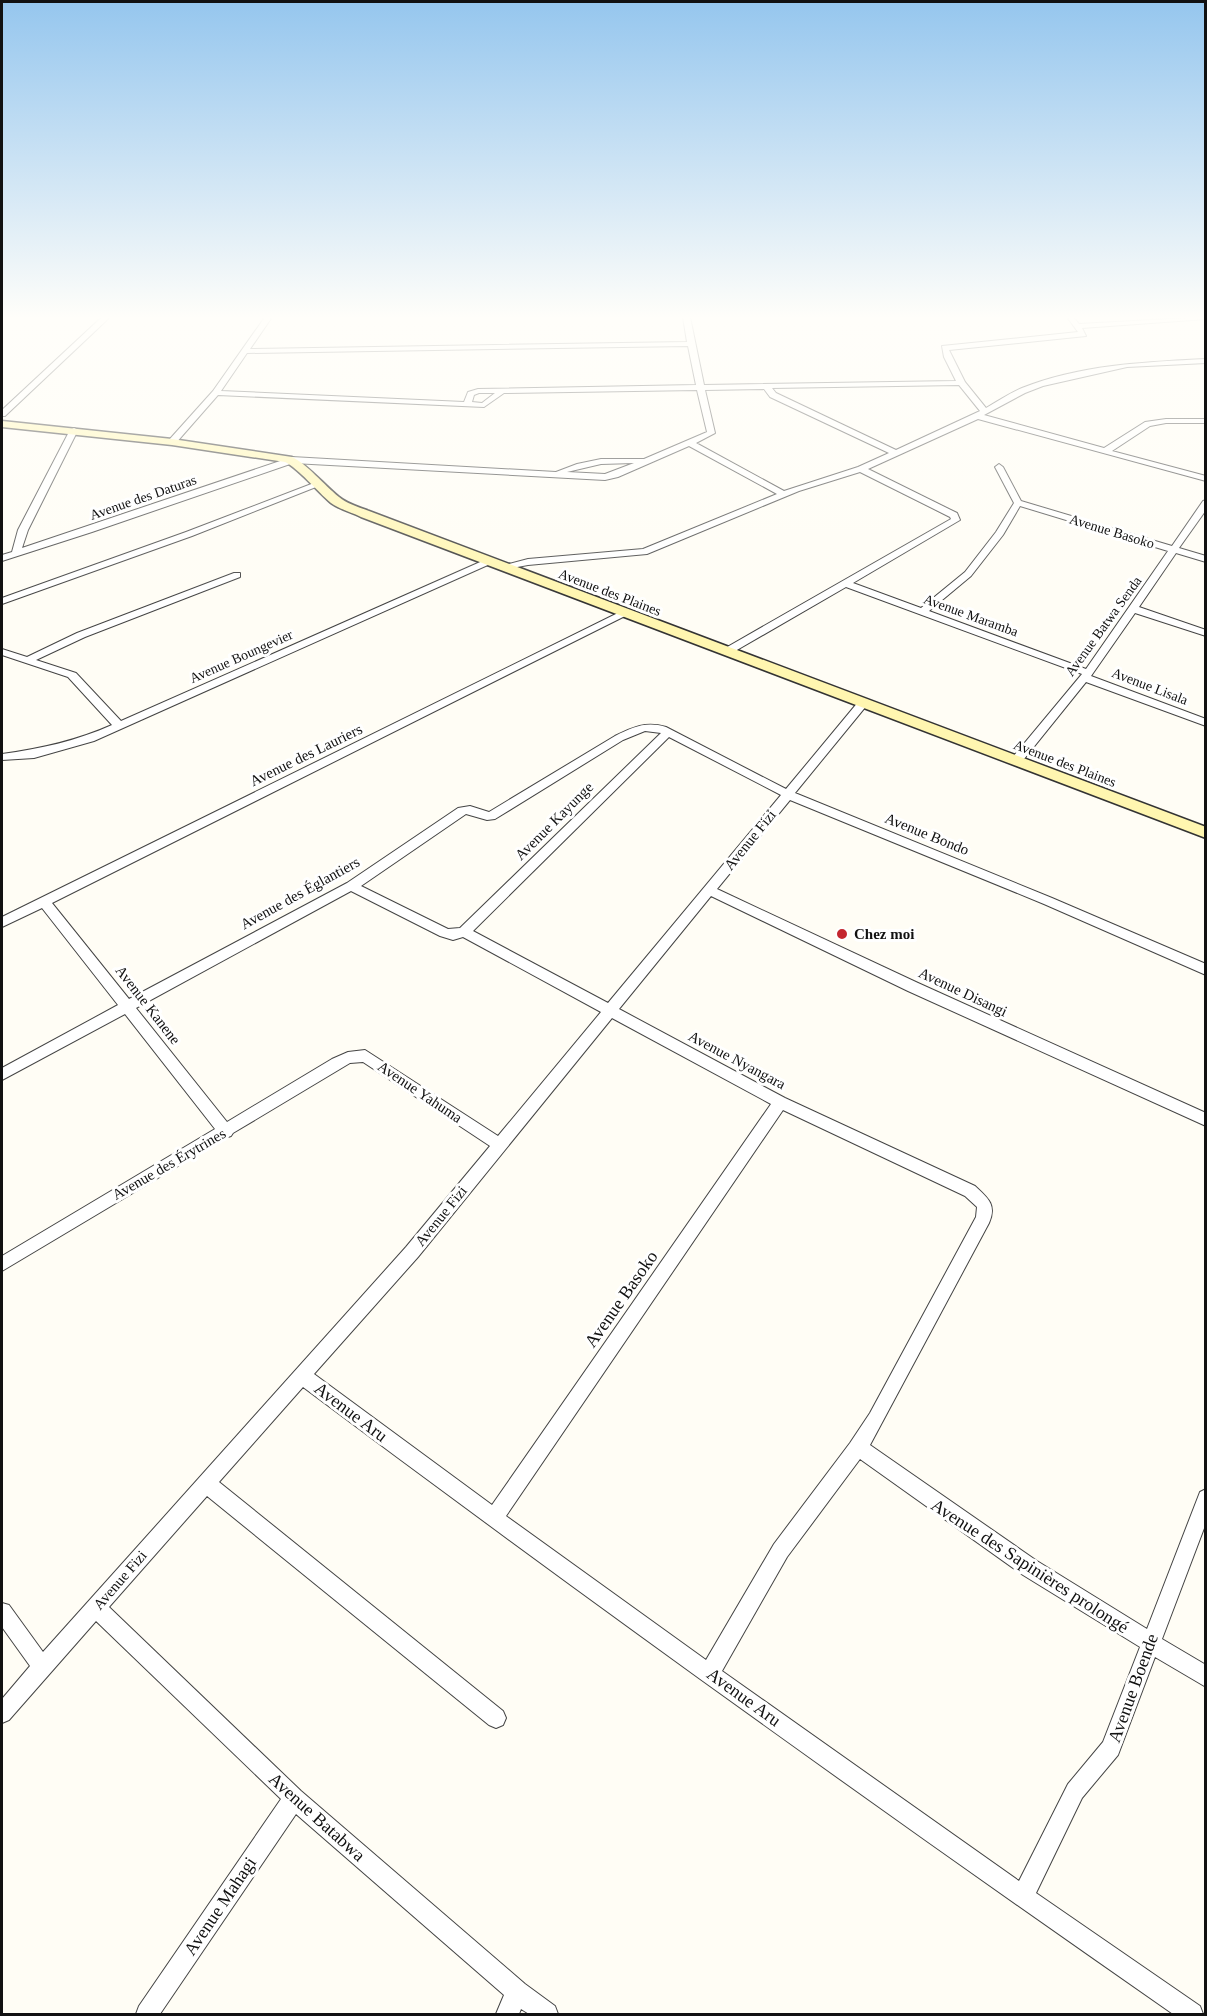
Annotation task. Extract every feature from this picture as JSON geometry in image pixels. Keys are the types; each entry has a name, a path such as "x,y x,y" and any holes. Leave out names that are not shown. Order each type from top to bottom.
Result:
{"street":[{"path":"171,442 199,411"},
{"path":"2,424 171,442 292,460 611,477 711,433 707,411"},
{"path":"807,411 894,452"},
{"path":"978,411 980,414 1104,452 1206,479"},
{"path":"502,567 528,562 651,550 784,494 861,469 986,411"},
{"path":"1104,452 1148,424 1166,421 1206,421"},
{"path":"16,554 22,530 74,430"},
{"path":"690,443 784,494"},
{"name":"Avenue des Daturas","path":"2,558 292,460"},
{"name":"Avenue des Plaines","path":"292,460 299,464 302,471 337,502 487,562 1206,833"},
{"path":"556,475 576,466 628,460 646,462"},
{"path":"923,611 968,574 1000,533 1018,503 999,467"},
{"path":"726,652 956,520 954,515 861,469"},
{"path":"2,601 317,485"},
{"name":"Avenue Basoko","path":"1018,503 1206,559"},
{"name":"Avenue Batwa Senda","path":"1016,760 1086,675 1206,503"},
{"name":"Avenue Boungevier","path":"2,757 58,749 90,739 449,581 487,562"},
{"path":"26,661 81,635 237,575"},
{"name":"Avenue Maramba","path":"844,584 923,611 1086,675"},
{"path":"1134,609 1206,633"},
{"name":"Avenue des Lauriers","path":"2,922 624,613"},
{"path":"2,652 63,672 78,680 119,726"},
{"name":"Avenue Lisala","path":"1086,675 1206,723"},
{"name":"Avenue Fizi","path":"2,1713 412,1252 863,703"},
{"name":"Avenue Bondo","path":"639,728 656,727 787,794 1048,901 1206,970"},
{"name":"Avenue des Églantiers","path":"2,1074 351,886 462,811 471,809 491,816 572,765 639,728"},
{"name":"Avenue Kayunge","path":"464,932 667,733"},
{"path":"351,886 445,933 453,935 464,932"},
{"name":"Avenue Disangi","path":"709,890 923,992 1206,1119"},
{"name":"Avenue Kanene","path":"43,900 226,1132"},
{"name":"Avenue Nyangara","path":"464,932 780,1102 970,1191 982,1200 985,1205 984,1218 859,1448"},
{"name":"Avenue Yahuma","path":"337,1064 348,1058 365,1056 500,1145"},
{"name":"Avenue des Érytrines","path":"2,1264 337,1064"},
{"name":"Avenue Basoko","path":"493,1519 780,1102"},
{"name":"Avenue Aru","path":"301,1375 493,1519 1023,1897 1192,2014"},
{"path":"710,1673 757,1588 791,1536 825,1488 859,1448"},
{"name":"Avenue des Sapinières prolongé","path":"859,1448 1030,1568 1149,1644 1206,1677"},
{"path":"206,1483 496,1718"},
{"name":"Avenue Boende","path":"1023,1897 1075,1790 1088,1773 1106,1758 1206,1498"},
{"name":"Avenue Batabwa","path":"96,1608 294,1798 517,1992 547,2014"},
{"path":"2,1612 42,1666"},
{"name":"Avenue Mahagi","path":"147,2014 294,1798"},
{"path":"507,2014 517,1992"}],"place":[{"name":"Chez moi","path":"842,934"}]}
